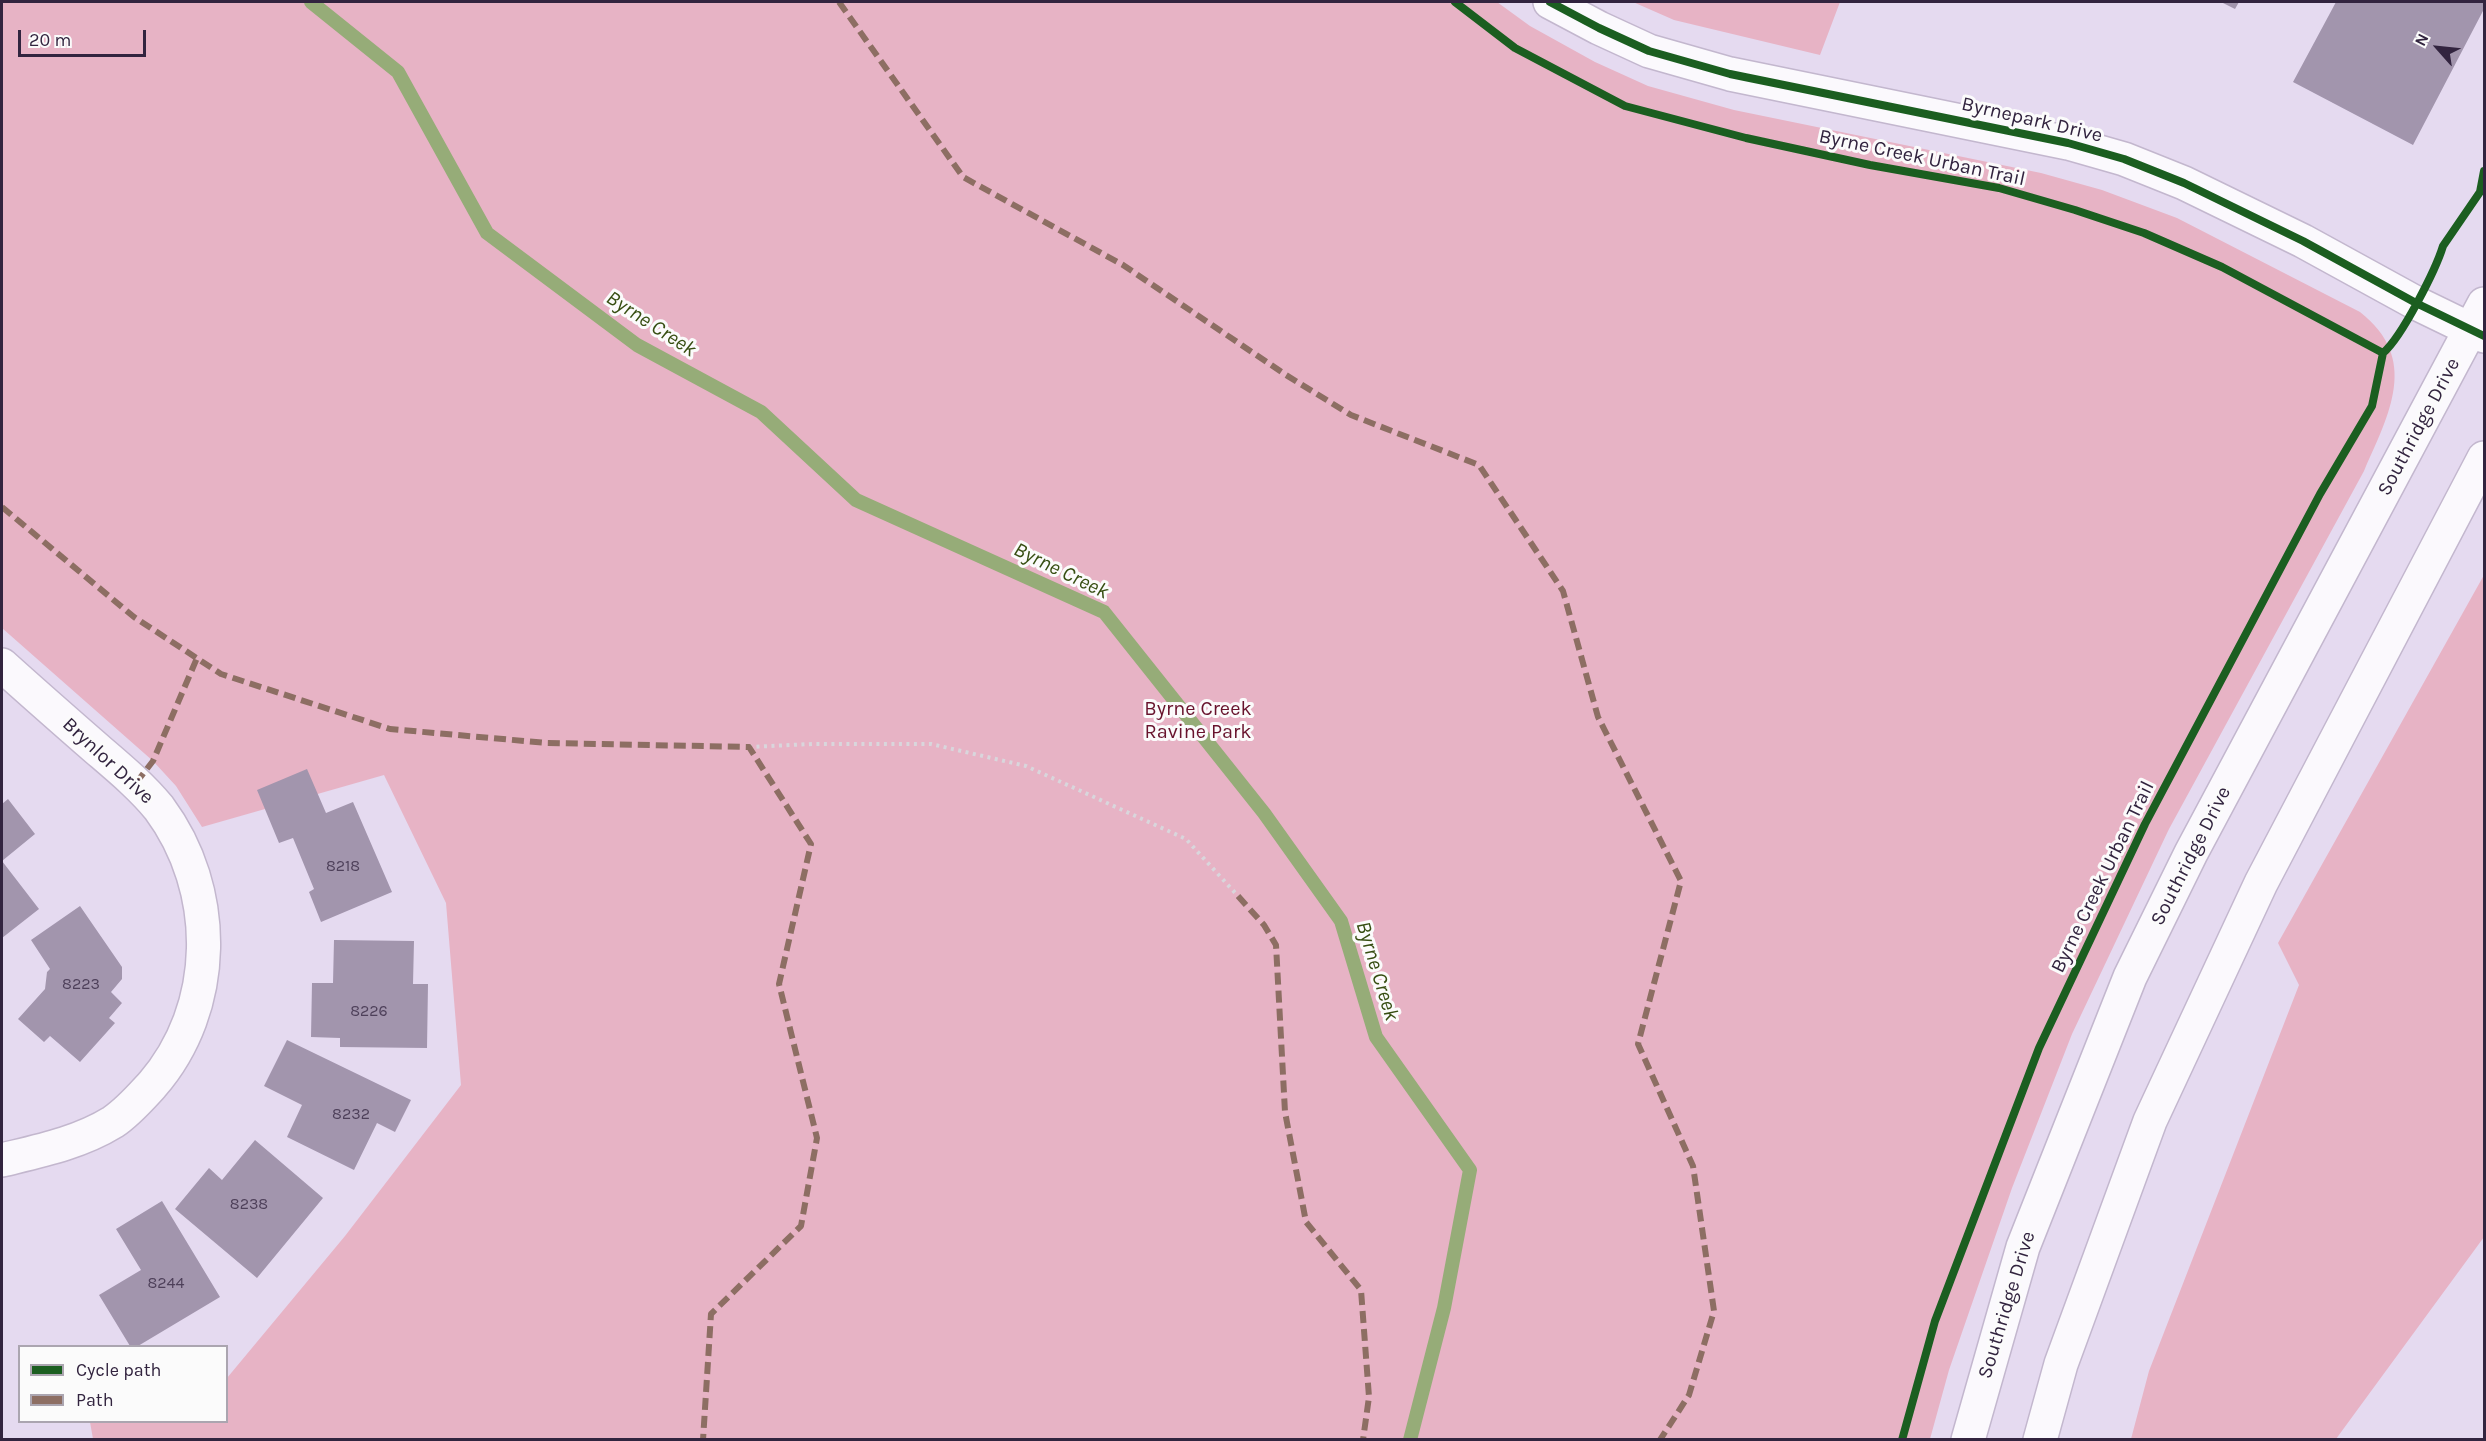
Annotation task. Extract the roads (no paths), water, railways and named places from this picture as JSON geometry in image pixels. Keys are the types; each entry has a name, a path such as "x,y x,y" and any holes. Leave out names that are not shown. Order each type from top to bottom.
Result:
{"main road":[{"name":"Byrnepark Drive","path":"1550,2 1649,51 1731,74 2068,142 2124,159 2184,183 2480,323"},
{"name":"Southridge Drive","path":"1968,1440 2023,1247 2130,977 2192,853 2480,323"},
{"path":"2040,1440 2061,1364 2150,1121 2261,883 2484,458"},
{"name":"Brynlor Drive","path":"2,665 136,783 159,808 190,865 200,902 204,938 203,973 195,1009 180,1044 161,1075 137,1102 113,1122 83,1136 54,1147 2,1160"}],"waterway":[{"name":"Byrne Creek","path":"311,2 398,72 487,233 637,345 761,412 856,500 1104,612 1264,813 1341,921 1376,1037 1470,1170 1444,1308 1410,1440"}],"park label":[{"name":"Byrne Creek Ravine Park","path":"1198,720"}]}
